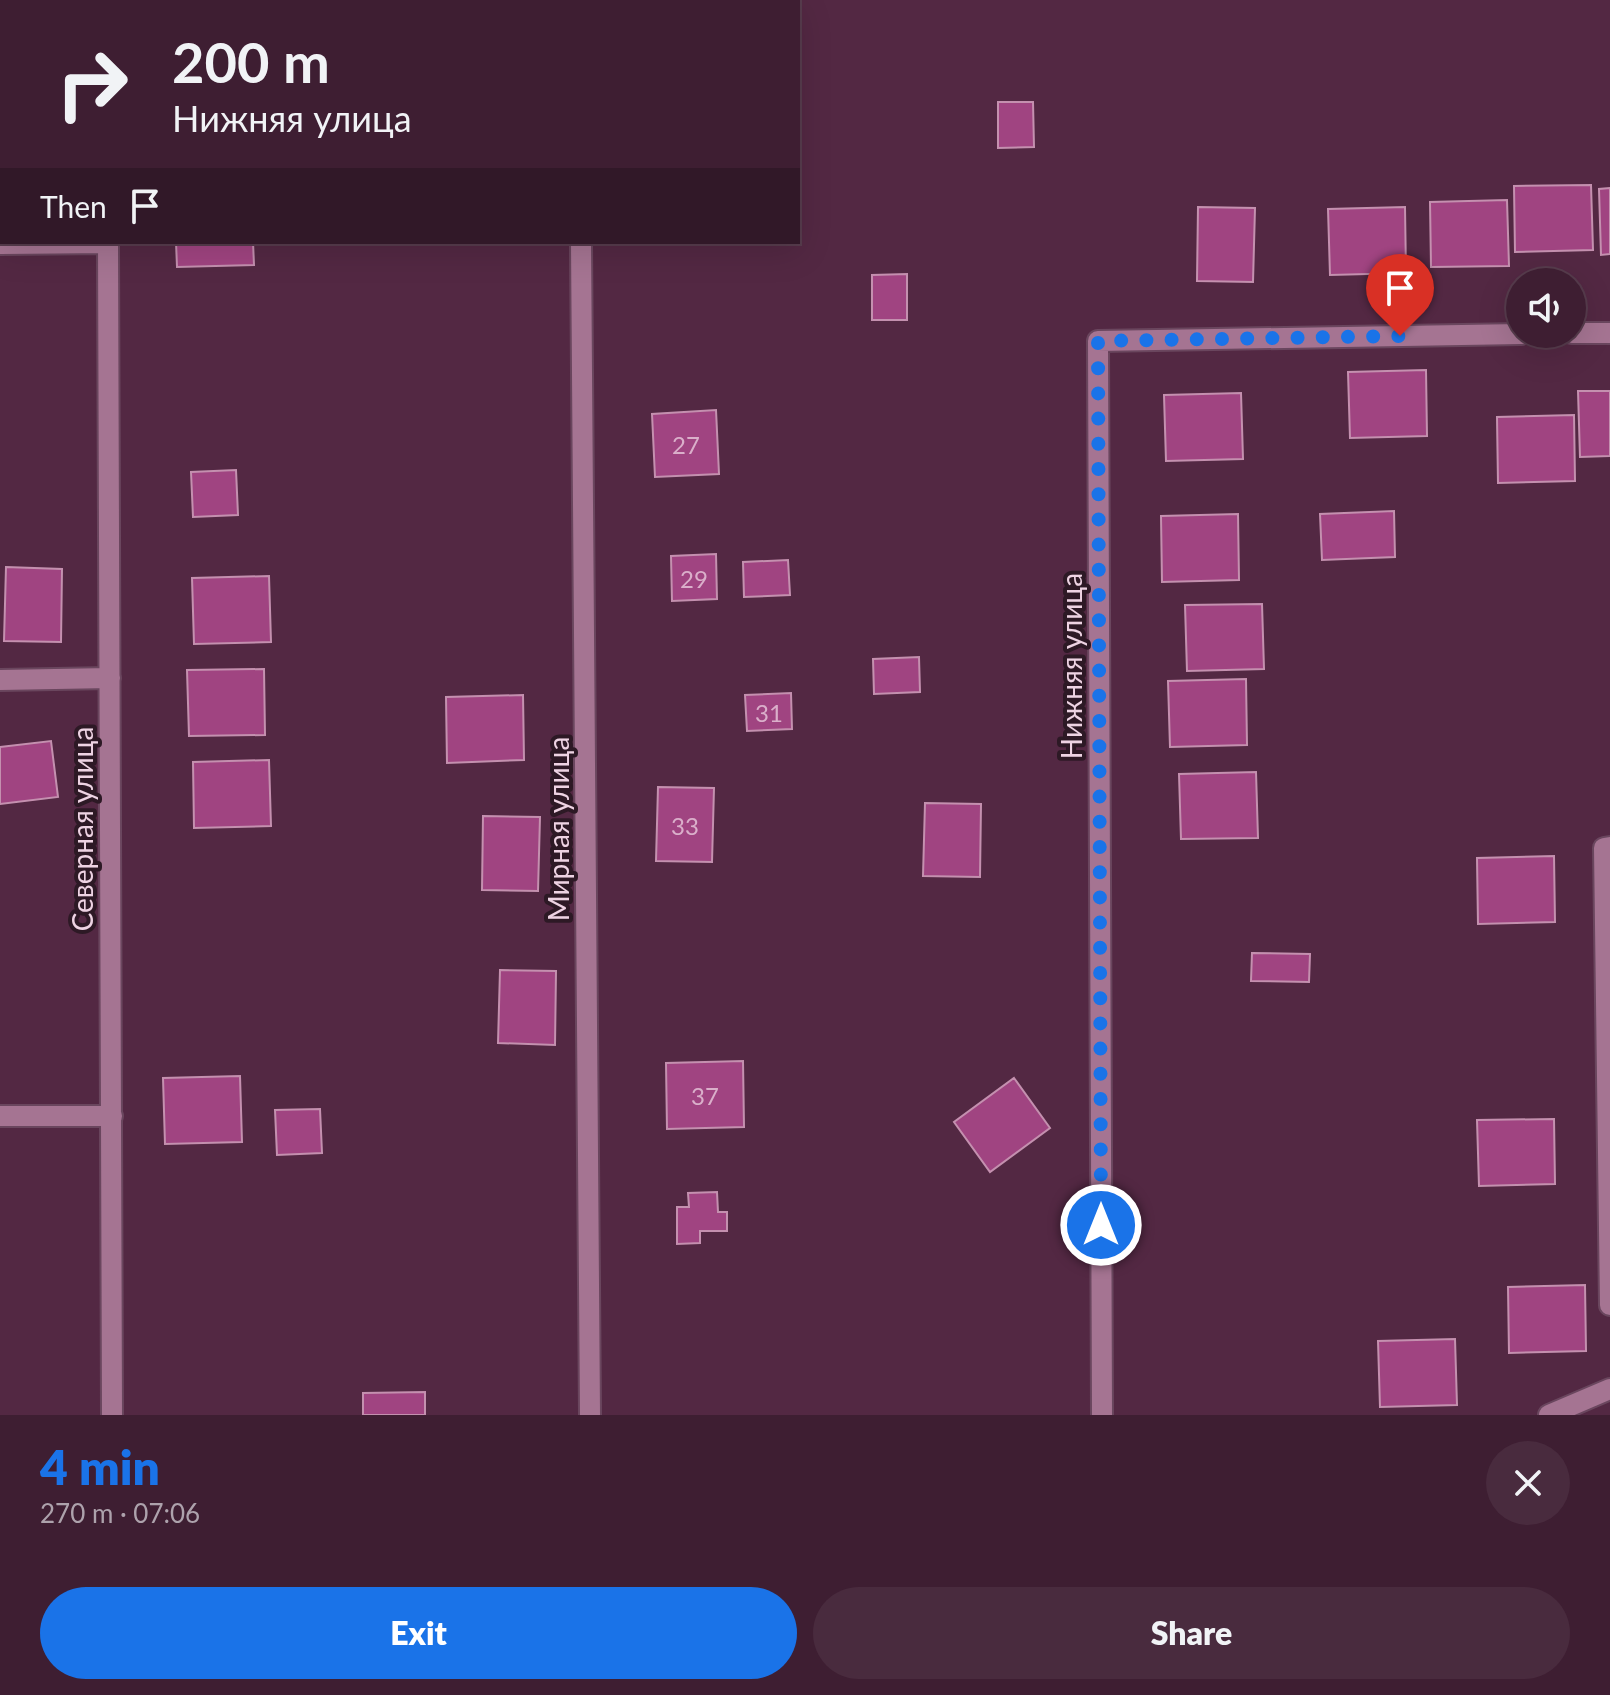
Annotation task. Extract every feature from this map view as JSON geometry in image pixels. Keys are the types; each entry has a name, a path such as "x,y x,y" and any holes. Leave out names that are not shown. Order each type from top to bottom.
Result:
{"street":[{"name":"Северная улица","path":"108,244 112,1415"},
{"name":"Мирная улица","path":"581,244 590,1415"},
{"path":"1586,333 1610,333"},
{"name":"Нижняя улица","path":"1102,1415 1098,341 1506,334"},
{"path":"0,680 110,678"},
{"path":"1610,847 1604,848 1610,1305"},
{"path":"0,1116 112,1116"},
{"path":"1549,1415 1610,1389"}],"building":[{"path":"998,102 1033,102 1034,147 998,148"},
{"path":"1591,185 1593,250 1515,252 1514,186"},
{"path":"1610,188 1610,254 1601,255 1599,189"},
{"path":"1507,200 1509,266 1431,267 1430,202"},
{"path":"1198,207 1255,208 1253,282 1197,281"},
{"path":"1405,207 1406,273 1330,275 1328,209"},
{"path":"176,244 253,244 254,265 177,267"},
{"path":"907,274 907,320 872,320 872,275"},
{"path":"1426,370 1427,436 1350,438 1348,372"},
{"path":"1578,391 1610,391 1610,456 1580,457"},
{"path":"1241,393 1243,459 1166,461 1164,395"},
{"path":"716,410 719,474 655,477 652,414"},
{"path":"1574,415 1575,481 1498,483 1497,417"},
{"path":"236,470 238,515 193,517 191,472"},
{"path":"1394,511 1395,557 1322,560 1320,514"},
{"path":"1238,514 1239,580 1162,582 1161,516"},
{"path":"716,554 717,599 672,601 671,556"},
{"path":"788,560 790,595 744,597 743,562"},
{"path":"6,567 62,569 61,642 4,641"},
{"path":"269,576 271,642 194,644 192,578"},
{"path":"1262,604 1264,669 1187,671 1185,605"},
{"path":"919,657 920,692 874,694 873,659"},
{"path":"264,669 265,735 189,736 187,670"},
{"path":"1246,679 1247,745 1170,747 1168,681"},
{"path":"791,693 792,729 747,731 745,695"},
{"path":"523,695 524,760 447,763 446,697"},
{"path":"51,741 58,797 0,804 0,747"},
{"path":"269,760 271,826 194,828 193,762"},
{"path":"1256,772 1258,838 1181,839 1179,774"},
{"path":"658,787 714,788 712,862 656,861"},
{"path":"925,803 981,804 980,877 923,876"},
{"path":"483,816 540,817 538,891 482,890"},
{"path":"1554,856 1555,922 1478,924 1477,858"},
{"path":"1252,953 1310,954 1309,982 1251,981"},
{"path":"500,970 556,971 555,1045 498,1043"},
{"path":"743,1061 744,1127 667,1129 666,1063"},
{"path":"240,1076 242,1142 165,1144 163,1078"},
{"path":"1014,1078 1050,1128 990,1172 954,1122"},
{"path":"320,1109 322,1153 277,1155 275,1110"},
{"path":"1554,1119 1555,1184 1479,1186 1477,1120"},
{"path":"717,1192 718,1212 727,1212 727,1231 700,1231 700,1243 677,1244 677,1207 689,1207 688,1193"},
{"path":"1585,1285 1586,1351 1509,1353 1508,1287"},
{"path":"1455,1339 1457,1405 1380,1407 1378,1341"},
{"path":"425,1392 425,1415 363,1415 363,1393"}],"route":[{"path":"1101,1225 1098,341 1400,336"}]}
